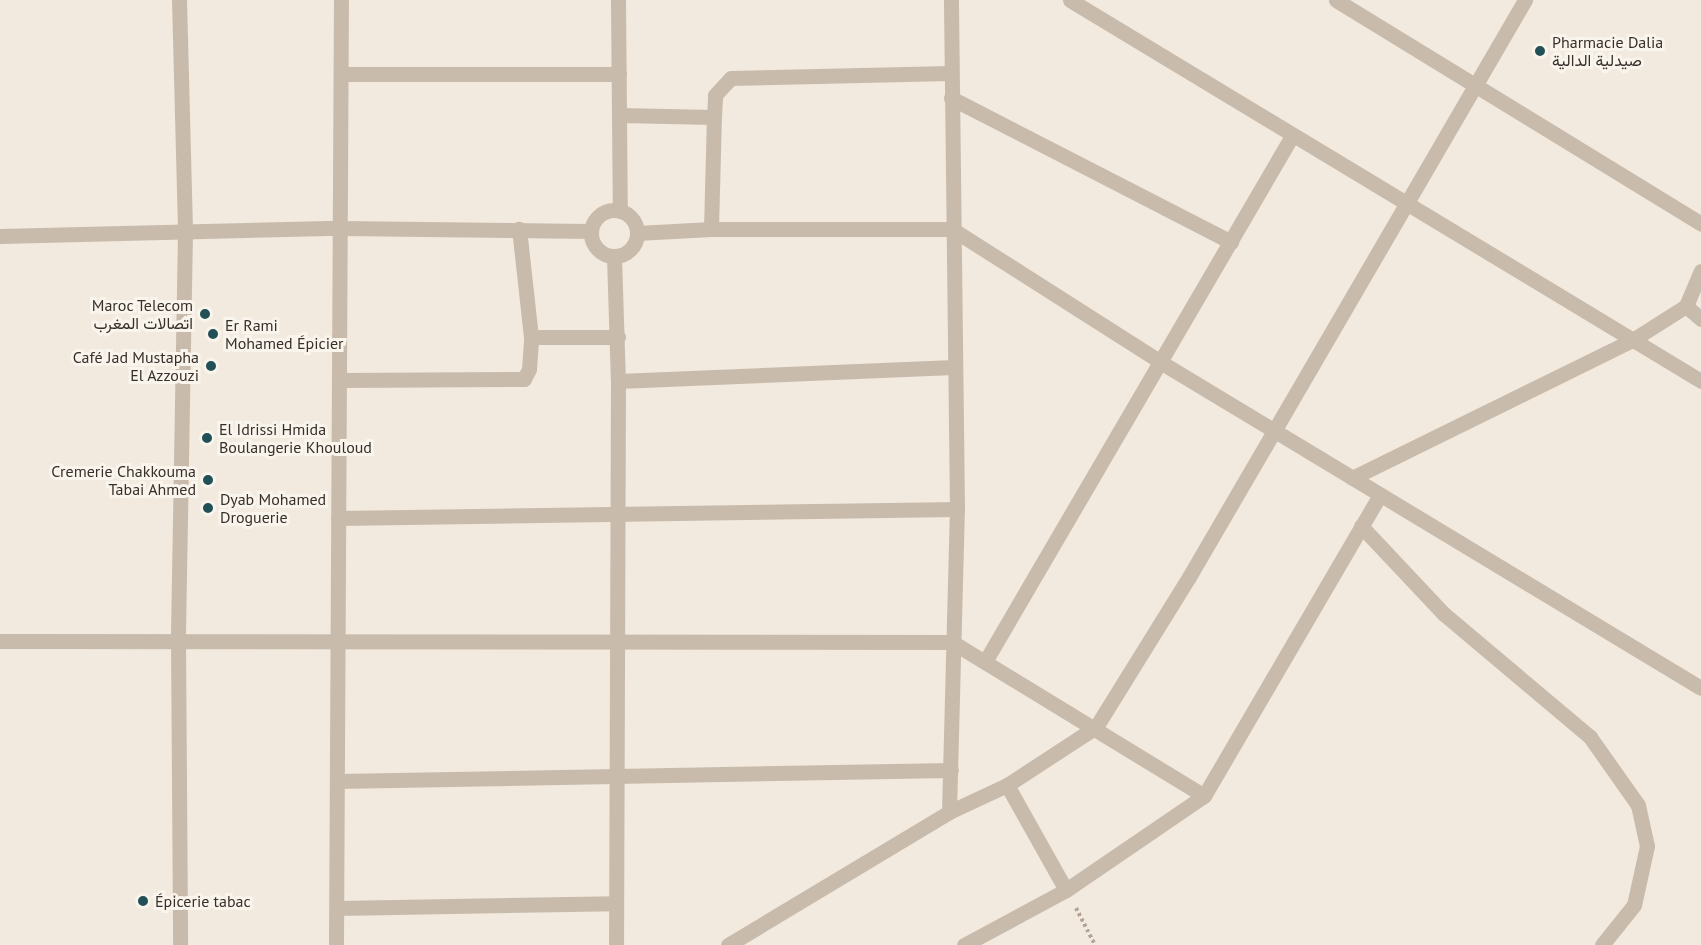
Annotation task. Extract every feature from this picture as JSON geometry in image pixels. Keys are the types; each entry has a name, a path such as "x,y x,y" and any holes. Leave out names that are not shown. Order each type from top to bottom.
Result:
{"street":[{"path":"179,0 185,232 178,640 180,945"},
{"path":"336,945 341,0"},
{"path":"618,0 620,211"},
{"path":"949,812 957,509 951,0"},
{"path":"1070,0 1701,381"},
{"path":"1336,0 1701,224"},
{"path":"729,945 949,812 1007,785 1096,727 1274,429 1525,0"},
{"path":"711,229 715,95 731,78 951,73"},
{"path":"341,74 619,74"},
{"path":"951,98 1231,242"},
{"path":"619,115 714,117"},
{"path":"986,660 1162,363 1292,136"},
{"path":"620,211 633,219 637,233 625,253 614,256 597,248 591,231 601,213 620,211"},
{"path":"0,236 339,228 591,231"},
{"path":"339,380 524,379 529,369 531,337 519,229"},
{"path":"637,233 711,229 952,229 1162,363 1701,688"},
{"path":"614,256 618,337 616,945"},
{"path":"1352,478 1634,339 1686,306 1690,289 1701,271"},
{"path":"1686,306 1701,319"},
{"path":"531,337 618,337"},
{"path":"618,381 954,367"},
{"path":"964,945 1066,890 1204,796 1380,495"},
{"path":"338,518 616,512 957,509"},
{"path":"1361,526 1444,614 1590,737 1638,805 1647,846 1634,905 1602,945"},
{"path":"0,642 178,640 338,643 952,642 1096,727 1204,796"},
{"path":"337,781 618,778 951,770"},
{"path":"1007,785 1066,890"},
{"path":"337,908 615,903"}],"path":[{"path":"1066,890 1095,945"}],"place":[{"name":"Pharmacie Dalia صيدلية الدالية","path":"1540,51"},
{"name":"Maroc Telecom اتصالات المغرب","path":"205,314"},
{"name":"Er Rami Mohamed Épicier","path":"213,334"},
{"name":"Café Jad Mustapha El Azzouzi","path":"211,366"},
{"name":"El Idrissi Hmida Boulangerie Khouloud","path":"207,438"},
{"name":"Cremerie Chakkouma Tabai Ahmed","path":"208,480"},
{"name":"Dyab Mohamed Droguerie","path":"208,508"},
{"name":"Épicerie tabac","path":"143,901"}]}
